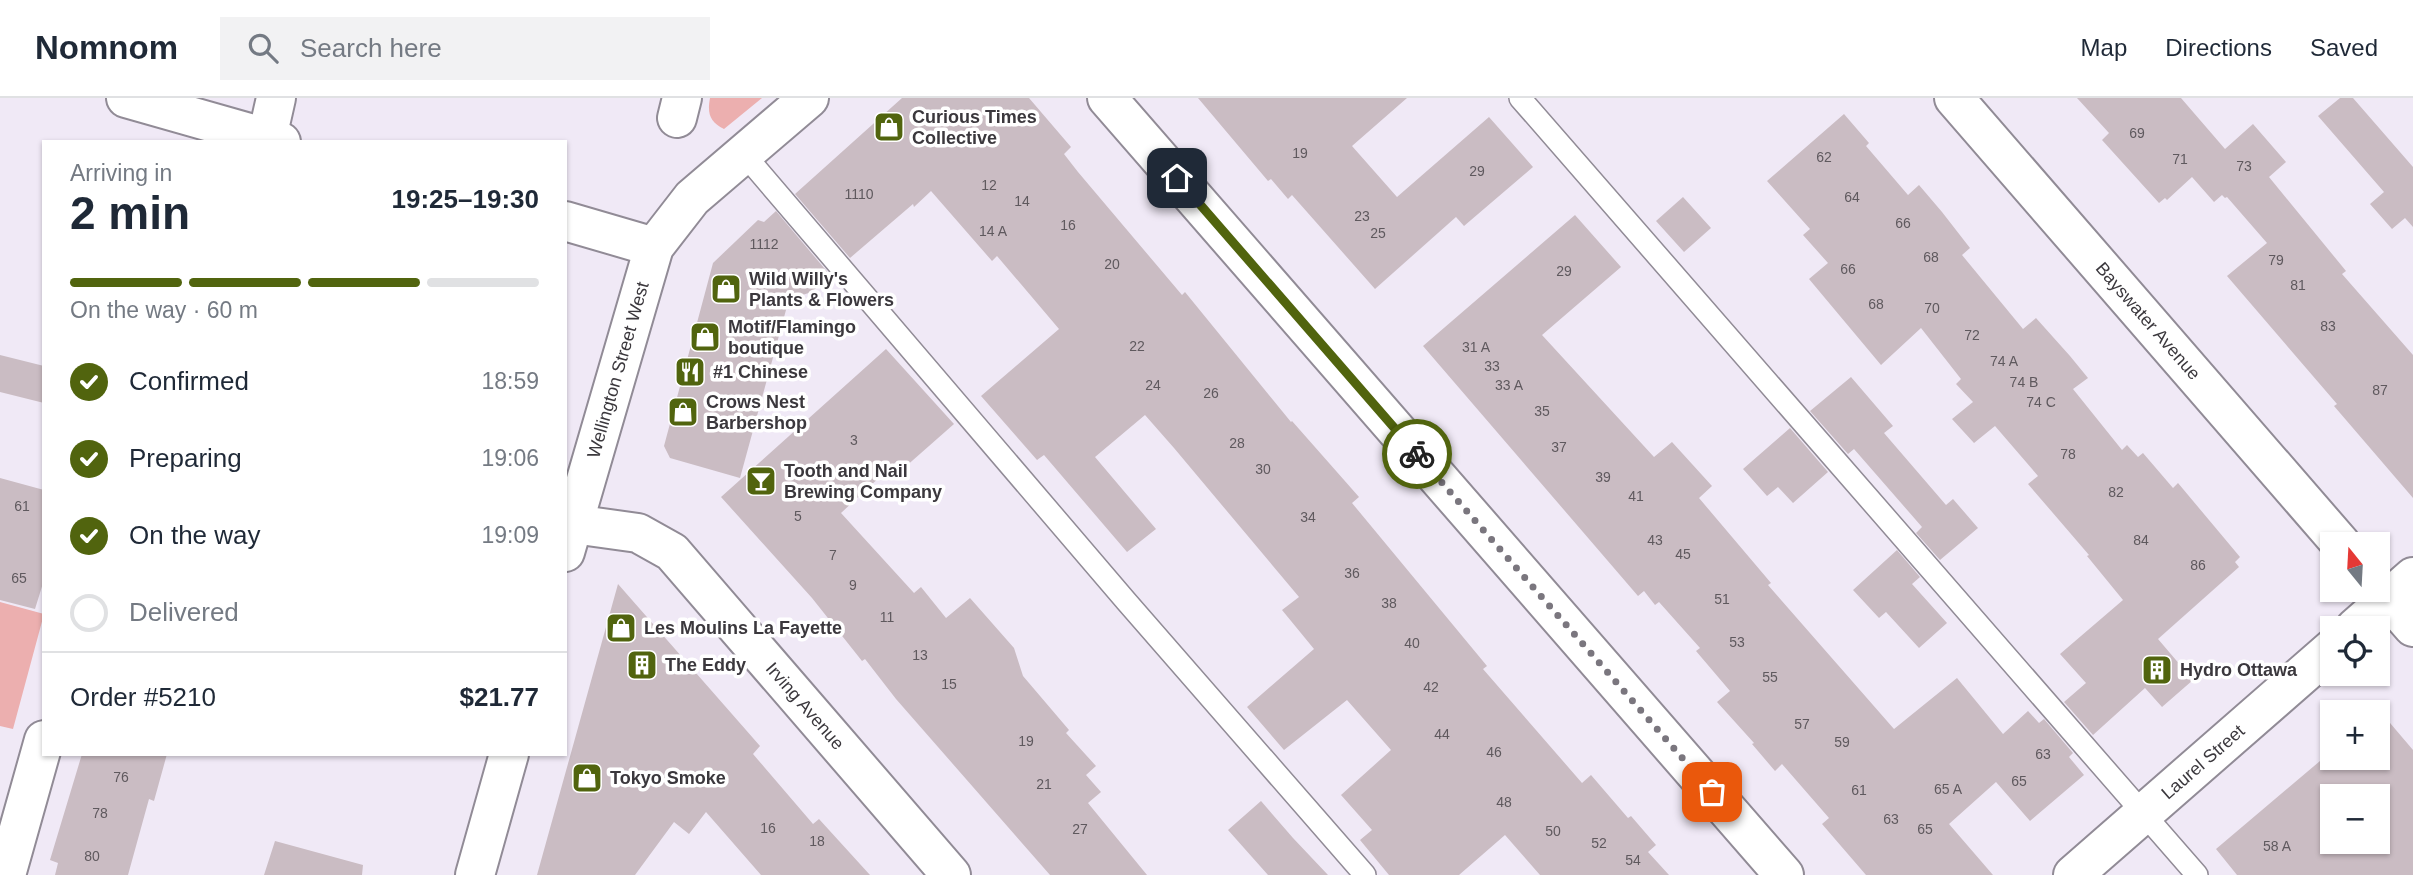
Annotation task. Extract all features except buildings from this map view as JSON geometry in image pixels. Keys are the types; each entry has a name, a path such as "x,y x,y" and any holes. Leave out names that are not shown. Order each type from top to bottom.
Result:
{"street":[{"path":"126,98 270,140 276,98"},
{"name":"Wellington Street West","path":"569,538 654,247 692,198 809,98"},
{"path":"1107,98 1784,875"},
{"name":"Bayswater Avenue","path":"1954,98 2331,532"},
{"path":"567,222 654,247"},
{"name":"Irving Avenue","path":"569,538 638,533 672,552 951,875"},
{"path":"2366,616 2393,588 2413,627"},
{"name":"Laurel Street","path":"2073,875 2320,659"},
{"path":"6,875 42,747"},
{"path":"475,875 508,756"}],"lane":[{"path":"1520,98 2197,875"},
{"path":"743,153 1126,601 1365,875"}],"shaded area":[{"path":"710,98 762,98 724,129 711,117"},
{"path":"0,602 42,613 42,621 13,729 0,726"}],"way so far":[{"path":"1417,454 1712,792"}],"place":[{"name":"Curious Times Collective","path":"889,127"},
{"name":"Wild Willy's Plants & Flowers","path":"726,289"},
{"name":"Motif/Flamingo boutique","path":"705,337"},
{"name":"#1 Chinese","path":"690,372"},
{"name":"Crows Nest Barbershop","path":"683,412"},
{"name":"Tooth and Nail Brewing Company","path":"761,481"},
{"name":"Les Moulins La Fayette","path":"621,628"},
{"name":"The Eddy","path":"642,665"},
{"name":"Hydro Ottawa","path":"2157,670"},
{"name":"Tokyo Smoke","path":"587,778"}],"route":[{"path":"1177,178 1417,454"}]}
